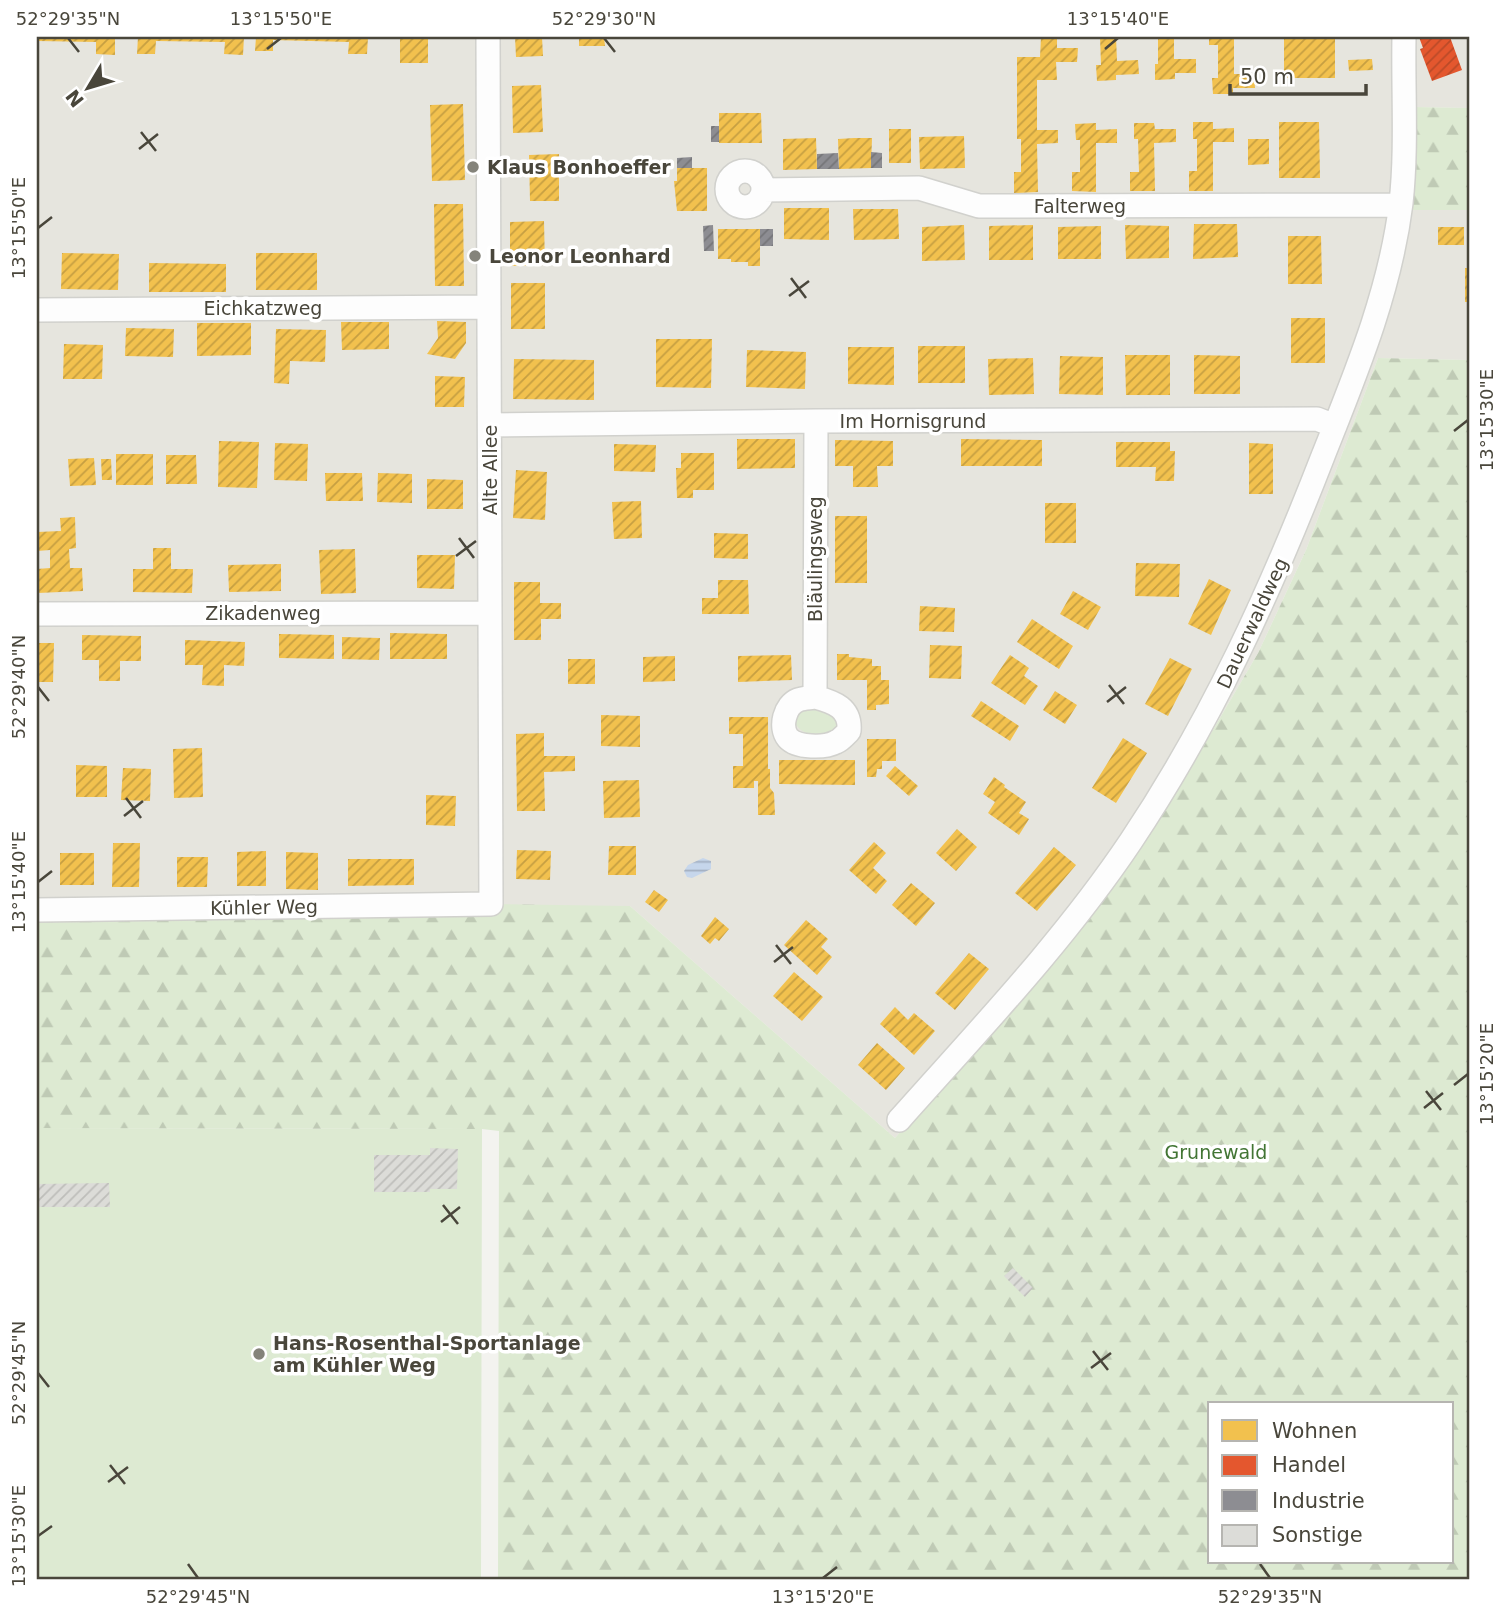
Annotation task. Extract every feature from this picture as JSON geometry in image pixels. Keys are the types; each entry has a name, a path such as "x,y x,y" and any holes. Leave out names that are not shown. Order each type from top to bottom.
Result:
{"street":[{"name":"Alte Allee","path":"488,37 491,904"},
{"name":"Dauerwaldweg","path":"899,1120 1040,958 1103,879 1180,764 1260,610 1287,549 1382,298 1400,205 1404,37"},
{"name":"Falterweg","path":"764,190 919,188 979,206 1400,205"},
{"name":"Eichkatzweg","path":"37,310 489,307"},
{"name":"Im Hornisgrund","path":"489,425 1317,419 1335,426"},
{"name":"Bläulingsweg","path":"815,697 816,421"},
{"name":"Zikadenweg","path":"37,614 490,612"},
{"name":"Kühler Weg","path":"37,910 491,904"}],"shaded area":[{"path":"37,37 1469,37 1469,108 1415,107 1410,210 1469,210 1469,360 1378,358 1306,550 1258,653 1190,769 1127,868 895,1138 630,906 37,912"}],"green space":[{"path":"1415,107 1469,108 1469,210 1410,210"},
{"name":"Grunewald","path":"1378,358 1469,360 1469,1579 498,1579 499,1131 37,1128 37,912 491,904 630,906 895,1138 1127,868 1190,769 1258,653 1306,550"},
{"path":"803,707 838,711 839,728 814,735 802,731 794,721"},
{"name":"Hans-Rosenthal-Sportanlage am Kühler Weg","path":"37,1128 482,1129 481,1579 37,1579"}],"water":[{"path":"703,858 711,861 711,869 692,878 687,877 684,871 688,865"}],"building: Wohnen":[{"path":"37,37 115,37 115,55 96,54 96,42 37,41"},
{"path":"138,37 244,37 243,55 224,54 225,42 156,41 155,54 137,54"},
{"path":"256,37 368,37 367,54 348,54 349,42 273,40 273,51 255,51"},
{"path":"400,37 428,37 428,63 400,63"},
{"path":"515,37 542,37 543,56 516,57"},
{"path":"579,37 604,37 605,46 579,46"},
{"path":"1041,37 1057,37 1057,48 1078,48 1077,62 1056,62 1057,80 1037,80 1037,130 1058,130 1058,143 1037,144 1038,192 1014,193 1014,172 1021,172 1021,139 1017,139 1017,57 1040,57"},
{"path":"1100,37 1116,37 1117,61 1138,60 1139,74 1116,75 1116,80 1097,81 1096,65 1101,65"},
{"path":"1158,37 1174,37 1174,59 1196,59 1196,73 1175,73 1175,79 1155,80"},
{"path":"1209,37 1234,37 1234,74 1254,74 1255,88 1233,88 1233,94 1213,94 1212,78 1218,78 1218,45 1209,45"},
{"path":"1284,37 1335,37 1335,78 1284,78"},
{"path":"1372,59 1373,70 1349,71 1348,60"},
{"path":"541,85 543,132 513,133 512,86"},
{"path":"463,104 465,180 432,181 430,105"},
{"path":"719,113 761,113 762,143 719,143"},
{"path":"1193,122 1213,122 1213,129 1234,128 1234,142 1213,142 1213,191 1189,191 1189,171 1197,171 1197,139 1193,139"},
{"path":"1279,122 1319,122 1320,178 1279,178"},
{"path":"1096,123 1096,130 1117,129 1117,143 1096,143 1096,192 1072,191 1072,172 1080,172 1080,140 1076,140 1075,124"},
{"path":"1134,123 1154,123 1155,129 1176,129 1176,142 1154,143 1155,191 1130,191 1130,172 1139,172 1138,139 1134,139"},
{"path":"889,129 911,129 911,163 889,163"},
{"path":"964,136 965,168 920,169 919,137"},
{"path":"816,138 817,169 783,170 783,139"},
{"path":"872,138 871,168 839,169 838,139"},
{"path":"1248,139 1269,139 1269,164 1248,165"},
{"path":"559,154 559,201 530,201 529,155"},
{"path":"677,168 707,168 707,211 677,211 674,181 677,181"},
{"path":"434,204 463,204 464,286 435,286"},
{"path":"784,208 829,208 829,240 784,239"},
{"path":"853,209 898,209 899,239 854,240"},
{"path":"544,221 545,265 510,266 510,222"},
{"path":"1194,224 1237,224 1238,257 1193,259"},
{"path":"964,225 965,260 922,261 922,227"},
{"path":"1033,225 1033,260 989,260 989,226"},
{"path":"1125,225 1169,226 1169,258 1126,259"},
{"path":"1101,226 1101,259 1058,259 1058,227"},
{"path":"1438,227 1464,227 1464,245 1438,245"},
{"path":"718,229 760,229 760,266 748,266 748,262 731,262 731,259 718,259"},
{"path":"1288,236 1321,236 1322,284 1288,284"},
{"path":"62,253 119,254 118,290 61,289"},
{"path":"256,253 317,253 317,290 256,290"},
{"path":"149,263 226,264 226,292 149,292"},
{"path":"1465,268 1469,268 1469,302 1465,302"},
{"path":"511,283 545,283 545,329 511,329"},
{"path":"1291,318 1325,318 1325,363 1291,363"},
{"path":"437,321 466,322 466,343 455,359 427,354 438,338"},
{"path":"341,322 389,322 389,349 342,350"},
{"path":"197,323 251,323 251,355 197,356"},
{"path":"126,328 174,329 173,357 125,356"},
{"path":"276,329 326,330 325,362 290,361 289,384 274,383"},
{"path":"656,339 712,339 711,388 656,387"},
{"path":"64,344 103,345 102,379 63,379"},
{"path":"918,346 965,346 965,383 918,383"},
{"path":"848,347 894,347 894,385 848,384"},
{"path":"747,350 806,352 805,389 746,387"},
{"path":"1125,355 1170,355 1170,395 1126,395"},
{"path":"1194,355 1240,356 1240,394 1194,394"},
{"path":"1060,356 1103,357 1103,395 1059,394"},
{"path":"1033,358 1034,394 989,395 988,359"},
{"path":"514,359 594,360 594,400 513,399"},
{"path":"435,376 465,377 464,407 435,407"},
{"path":"737,439 795,439 795,468 737,469"},
{"path":"961,439 1042,440 1042,466 961,466"},
{"path":"835,440 893,441 893,466 877,466 878,487 853,487 853,466 835,466"},
{"path":"219,441 259,442 257,488 218,487"},
{"path":"1116,442 1170,442 1170,451 1175,451 1174,481 1155,481 1156,467 1116,467"},
{"path":"275,443 308,444 307,481 274,480"},
{"path":"1249,443 1273,444 1273,494 1249,494"},
{"path":"614,444 656,445 655,472 614,471"},
{"path":"681,453 714,453 714,490 693,490 693,498 677,498 676,468 681,468"},
{"path":"116,454 153,454 153,485 116,485"},
{"path":"166,455 196,455 197,484 166,484"},
{"path":"94,458 96,485 70,486 68,459"},
{"path":"101,459 111,459 112,480 102,480"},
{"path":"516,470 547,472 545,520 513,518"},
{"path":"325,473 362,473 363,501 326,501"},
{"path":"378,473 412,474 412,503 377,502"},
{"path":"427,479 463,480 463,509 427,509"},
{"path":"641,501 642,538 614,539 612,502"},
{"path":"1045,503 1076,503 1076,543 1045,543"},
{"path":"835,516 867,516 867,583 835,583"},
{"path":"75,517 76,548 69,549 70,568 82,568 83,591 38,593 37,569 50,568 50,550 37,551 37,532 61,531 60,518"},
{"path":"714,533 748,534 748,559 714,558"},
{"path":"153,548 171,548 171,569 193,569 192,593 133,592 133,569 153,569"},
{"path":"355,549 356,593 321,594 319,550"},
{"path":"417,555 455,555 454,589 417,588"},
{"path":"1136,563 1180,564 1179,597 1135,596"},
{"path":"281,564 281,591 229,592 228,565"},
{"path":"1209,579 1231,590 1211,635 1188,624"},
{"path":"718,580 748,580 749,614 702,614 702,598 718,598"},
{"path":"514,582 540,582 540,603 561,603 561,619 541,619 541,640 514,640"},
{"path":"1073,591 1101,607 1088,630 1060,614"},
{"path":"920,606 955,608 954,632 919,631"},
{"path":"1032,619 1073,646 1059,669 1017,642"},
{"path":"390,633 447,634 447,659 390,659"},
{"path":"279,634 334,635 334,659 279,658"},
{"path":"82,635 141,636 141,661 120,661 120,681 99,681 99,660 82,660"},
{"path":"342,637 380,638 379,660 342,659"},
{"path":"185,640 245,642 244,666 224,665 224,686 202,685 203,665 185,665"},
{"path":"37,643 54,643 53,682 37,682"},
{"path":"930,645 962,646 961,679 929,678"},
{"path":"837,654 872,659 872,666 881,666 881,680 889,680 889,704 876,705 876,710 867,710 867,680 837,680"},
{"path":"791,655 792,680 738,682 738,656"},
{"path":"1010,655 1029,668 1024,676 1038,686 1025,705 991,683"},
{"path":"675,656 675,681 643,682 643,657"},
{"path":"1170,658 1192,669 1168,716 1145,704"},
{"path":"568,659 595,659 595,684 568,684"},
{"path":"1055,691 1077,705 1065,724 1043,710"},
{"path":"981,701 1019,726 1010,741 971,716"},
{"path":"601,715 640,716 640,747 601,746"},
{"path":"729,717 768,717 768,769 770,788 774,793 775,815 758,815 758,781 754,781 754,788 733,788 733,766 743,766 743,734 729,734"},
{"path":"544,733 544,756 575,756 575,771 544,772 545,811 517,811 516,734"},
{"path":"1123,738 1147,753 1116,803 1092,788"},
{"path":"867,739 896,739 896,761 882,761 882,769 877,769 876,777 867,777"},
{"path":"202,748 203,797 174,798 173,749"},
{"path":"779,760 855,760 855,785 779,784"},
{"path":"76,765 107,766 107,797 76,797"},
{"path":"895,766 918,786 909,796 886,776"},
{"path":"123,768 151,769 150,801 121,800"},
{"path":"994,777 1026,802 1019,813 1029,819 1019,835 988,813 995,802 983,794"},
{"path":"639,780 640,817 604,818 603,781"},
{"path":"426,795 456,796 455,826 426,825"},
{"path":"957,829 977,847 956,871 936,853"},
{"path":"874,842 886,853 873,868 887,881 876,894 849,870"},
{"path":"113,843 140,843 139,887 112,887"},
{"path":"609,846 636,846 636,875 608,875"},
{"path":"1054,847 1076,865 1037,911 1015,893"},
{"path":"517,850 551,851 550,880 516,879"},
{"path":"266,851 266,886 237,886 237,852"},
{"path":"286,852 318,853 318,890 286,889"},
{"path":"60,853 94,853 94,885 60,885"},
{"path":"177,857 208,857 207,887 177,887"},
{"path":"348,859 414,859 414,885 348,886"},
{"path":"911,883 935,903 916,926 892,905"},
{"path":"654,890 668,900 659,912 645,902"},
{"path":"715,917 729,929 719,941 715,938 710,944 701,936"},
{"path":"806,920 828,939 821,947 832,957 817,975 784,945"},
{"path":"969,953 989,969 955,1010 935,993"},
{"path":"794,972 823,997 802,1021 773,996"},
{"path":"895,1007 908,1020 914,1013 935,1031 914,1055 880,1024"},
{"path":"877,1043 905,1068 886,1090 858,1065"}],"building: Handel":[{"path":"1419,37 1450,37 1462,70 1432,81 1420,49 1423,48"}],"building: Industrie":[{"path":"711,126 719,126 719,142 711,142"},
{"path":"871,152 882,153 882,168 871,168"},
{"path":"838,153 839,169 817,169 817,154"},
{"path":"692,157 692,168 677,168 677,158"},
{"path":"713,225 714,251 704,251 703,226"},
{"path":"760,229 773,229 773,246 760,246"}],"building: Sonstige":[{"path":"430,1148 458,1149 457,1189 374,1192 374,1155 430,1155"},
{"path":"109,1183 110,1207 37,1207 37,1184"},
{"path":"1013,1268 1033,1288 1025,1297 1004,1276"}],"place":[{"name":"Klaus Bonhoeffer","path":"473,167"},
{"name":"Leonor Leonhard","path":"475,256"},
{"name":"Hans-Rosenthal-Sportanlage am Kühler Weg","path":"259,1354"}]}
